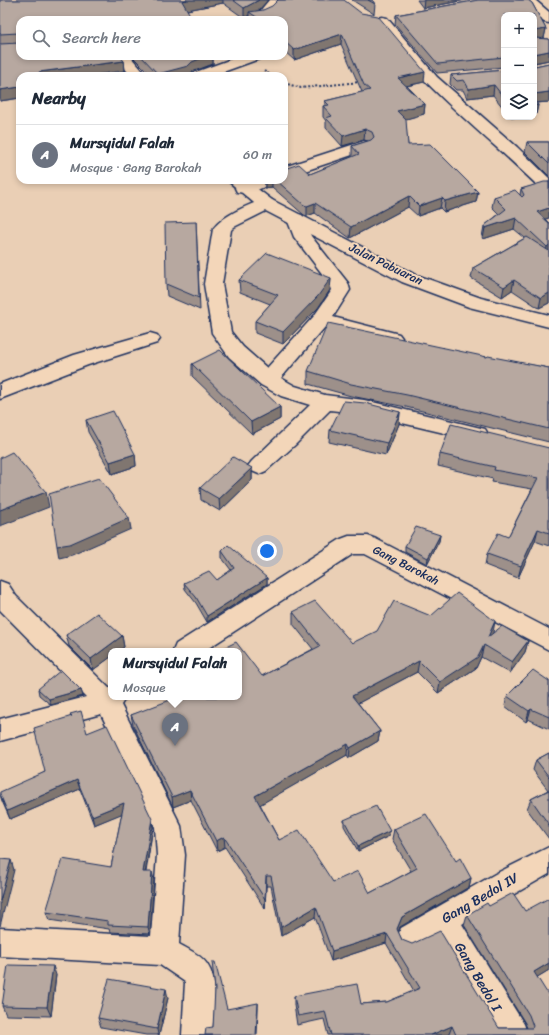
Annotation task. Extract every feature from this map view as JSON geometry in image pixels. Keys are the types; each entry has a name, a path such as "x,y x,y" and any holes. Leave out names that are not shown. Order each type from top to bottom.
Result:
{"street":[{"path":"260,16 265,14 277,0"},
{"path":"526,0 547,15"},
{"path":"383,19 432,80 511,150 549,187"},
{"path":"125,60 136,72"},
{"path":"209,72 243,60"},
{"path":"432,80 454,78"},
{"path":"288,173 364,146"},
{"name":"Jalan Pabuaran","path":"239,184 266,204 408,278 476,303 549,321"},
{"path":"266,204 228,223 222,229 213,284 222,333 236,352 268,380 288,391 325,402 364,407 495,438"},
{"path":"268,380 321,320 341,290 341,286 303,237 296,219"},
{"path":"321,320 411,343"},
{"path":"0,392 81,360 150,339"},
{"path":"259,466 288,440 325,402"},
{"name":"Gang Barokah","path":"190,648 350,545 368,545 549,640"},
{"path":"0,590 8,604 108,697"},
{"path":"0,730 108,700"},
{"path":"110,700 168,826 171,855 164,951"},
{"name":"Gang Bedol IV","path":"411,938 505,883 549,860"},
{"name":"Gang Bedol I","path":"443,919 513,1035"},
{"path":"0,942 164,951 190,967 197,974 200,984 198,1035"}],"path":[{"path":"288,84 301,88 362,81"}],"building":[{"path":"0,0 187,0 182,1 191,16 16,16 16,33 0,34"},
{"path":"233,0 259,0 244,8"},
{"path":"278,0 344,0 361,13 378,16 425,72 398,78 425,104 397,111 406,120 408,145 430,144 478,192 445,201 442,198 419,206 409,196 351,227 315,203 307,206 304,205 280,184 288,184 288,168 299,164 310,174 359,154 352,146 371,140 374,137 372,132 365,129 343,136 326,118 332,116 323,106 329,105 325,101 370,90 364,85 342,34 294,50 288,45 288,16 255,16 249,12 263,10 272,6"},
{"path":"478,0 528,0 532,3 537,12 501,12 501,57 438,64 396,15"},
{"path":"537,12 546,29 537,30"},
{"path":"537,38 549,39 549,51 537,53"},
{"path":"16,43 16,60 124,61 39,72 16,72 16,88 0,90 0,44"},
{"path":"145,60 197,60 188,66 166,72 156,72"},
{"path":"549,63 549,92 537,94 537,66"},
{"path":"501,70 501,94 494,85 469,89 464,80 457,81 451,75"},
{"path":"527,142 549,142 549,164"},
{"path":"544,182 549,182 549,208 537,212 549,223 549,245 547,247 516,218 485,228 484,226 506,209 494,197 515,190 522,197 524,195 521,189"},
{"path":"196,222 199,298 166,284 165,223"},
{"path":"527,237 549,251 549,293 541,298 514,280 504,287 473,268"},
{"path":"267,253 331,278 318,296 283,332 255,321 278,295 239,280"},
{"path":"328,323 487,357 549,368 549,429 407,395 351,384 308,371"},
{"path":"220,350 280,407 251,422 192,364"},
{"path":"344,401 365,403 400,412 387,443 330,430"},
{"path":"113,411 135,454 110,462 86,420"},
{"path":"451,424 549,448 549,533 538,529 521,566 487,554 498,533 508,537 538,478 494,470 495,467 440,454"},
{"path":"12,452 46,492 0,510 0,458"},
{"path":"233,457 252,468 219,499 200,488"},
{"path":"99,478 129,518 70,544 57,546 49,494"},
{"path":"416,527 440,535 428,558 405,546"},
{"path":"228,545 267,578 207,616 196,597 184,583 209,571 217,580 234,568 222,551"},
{"path":"457,593 495,621 488,637 502,626 528,641 512,662 484,645 478,657 440,682 419,661 352,696 380,731 350,748 348,744 255,796 279,840 299,830 333,882 358,871 370,893 417,868 394,829 426,814 456,861 460,858 471,878 402,917 397,929 402,940 412,944 440,931 499,1028 532,1028 533,1026 529,1015 467,915 487,903 489,906 513,893 525,911 549,898 549,963 534,972 549,996 549,1035 456,1035 452,1026 431,1035 331,1035 325,1011 298,1016 294,996 357,984 361,1004 387,1002 420,988 387,934 332,951 316,907 281,927 271,876 266,876 265,899 224,837 216,841 190,790 172,797 131,715 170,700 242,700 242,650 262,676 320,646 293,612 315,601 352,643 377,631 394,601 431,616"},
{"path":"97,613 122,636 91,659 66,635"},
{"path":"236,642 241,648 224,648"},
{"path":"61,670 81,690 49,699 38,689"},
{"path":"533,670 549,681 549,717 531,709 529,711 507,696"},
{"path":"81,711 87,733 107,725 152,819 143,872 152,872 148,927 108,925 108,921 46,912 62,859 111,867 124,803 92,816 77,780 7,811 0,794 0,792 45,772 34,728 72,716 70,714"},
{"path":"549,753 549,777 536,760"},
{"path":"549,790 549,825 531,799"},
{"path":"376,806 390,831 358,846 344,820"},
{"path":"0,859 11,860 0,901"},
{"path":"212,962 215,962 227,1009 258,1003 256,1035 205,1035 206,1028 213,1027 215,989"},
{"path":"8,965 53,966 47,1007 2,1006"},
{"path":"109,979 166,989 157,1029 98,1018"}],"place":[{"name":"Mursyidul Falah","path":"175,746"}]}
